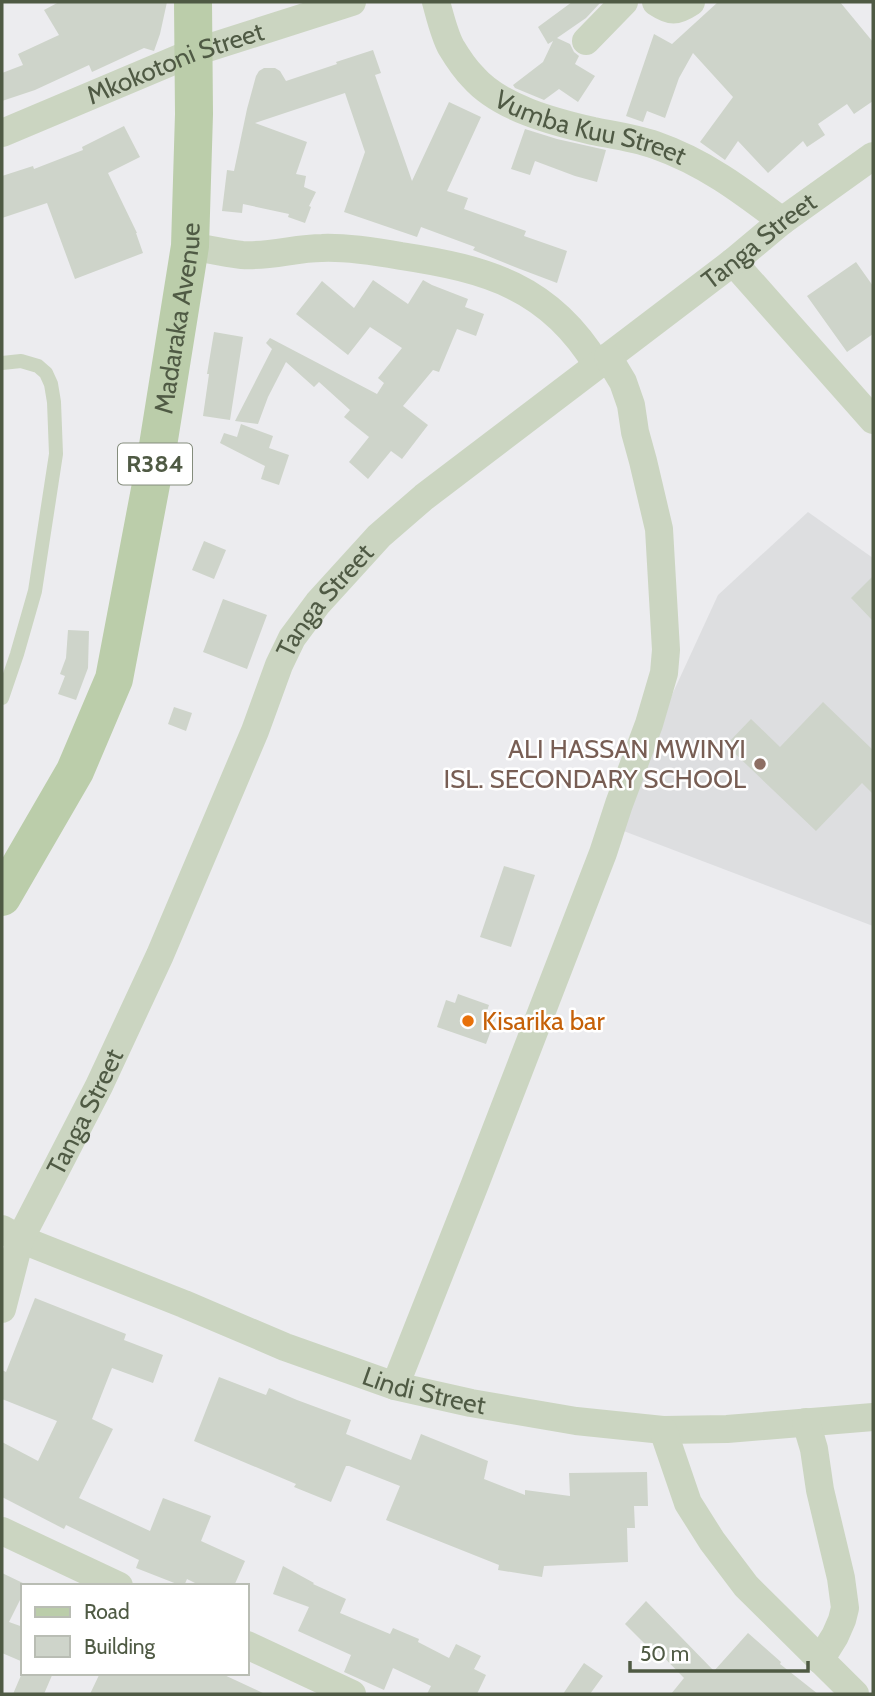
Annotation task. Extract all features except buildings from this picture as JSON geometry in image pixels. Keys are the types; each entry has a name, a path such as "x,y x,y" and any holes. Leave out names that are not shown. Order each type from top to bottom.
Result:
{"main road":[{"name":"Madaraka Avenue","path":"2,897 75,771 114,679 156,458 190,246 194,114 193,2"}],"street":[{"name":"Mkokotoni Street","path":"2,133 192,53 352,2"},
{"name":"Vumba Kuu Street","path":"436,2 450,45 473,77 491,93 511,105 546,117 588,130 653,144 692,161 733,184 782,221"},
{"path":"586,41 624,2"},
{"path":"656,2 673,10 691,2"},
{"name":"Tanga Street","path":"2,1309 11,1234 99,1086 160,955 255,732 279,665 292,638 318,603 388,528 424,496 733,262 782,221 873,156"},
{"path":"190,246 243,255 323,247 383,253 483,272 540,300 624,382 659,529 667,650 664,673 649,724 603,853 395,1386"},
{"path":"733,262 873,420"},
{"name":"Lindi Street","path":"11,1234 285,1347 395,1386 471,1403 576,1421 663,1430 727,1429 873,1417"},
{"path":"806,1422 814,1449 845,1608 835,1636 820,1660"},
{"path":"663,1430 688,1503 712,1541 746,1586 855,1694"},
{"path":"2,1531 115,1584"},
{"path":"248,1645 352,1694"}],"lane":[{"path":"2,363 21,361 38,366 46,373 54,402 56,454 35,591 2,698"}],"shaded area":[{"name":"ALI HASSAN MWINYI ISL. SECONDARY SCHOOL","path":"808,512 873,558 873,926 621,830 671,697 718,595"}],"place":[{"name":"ALI HASSAN MWINYI ISL. SECONDARY SCHOOL","path":"760,764"},
{"name":"Kisarika bar","path":"468,1021"}]}
